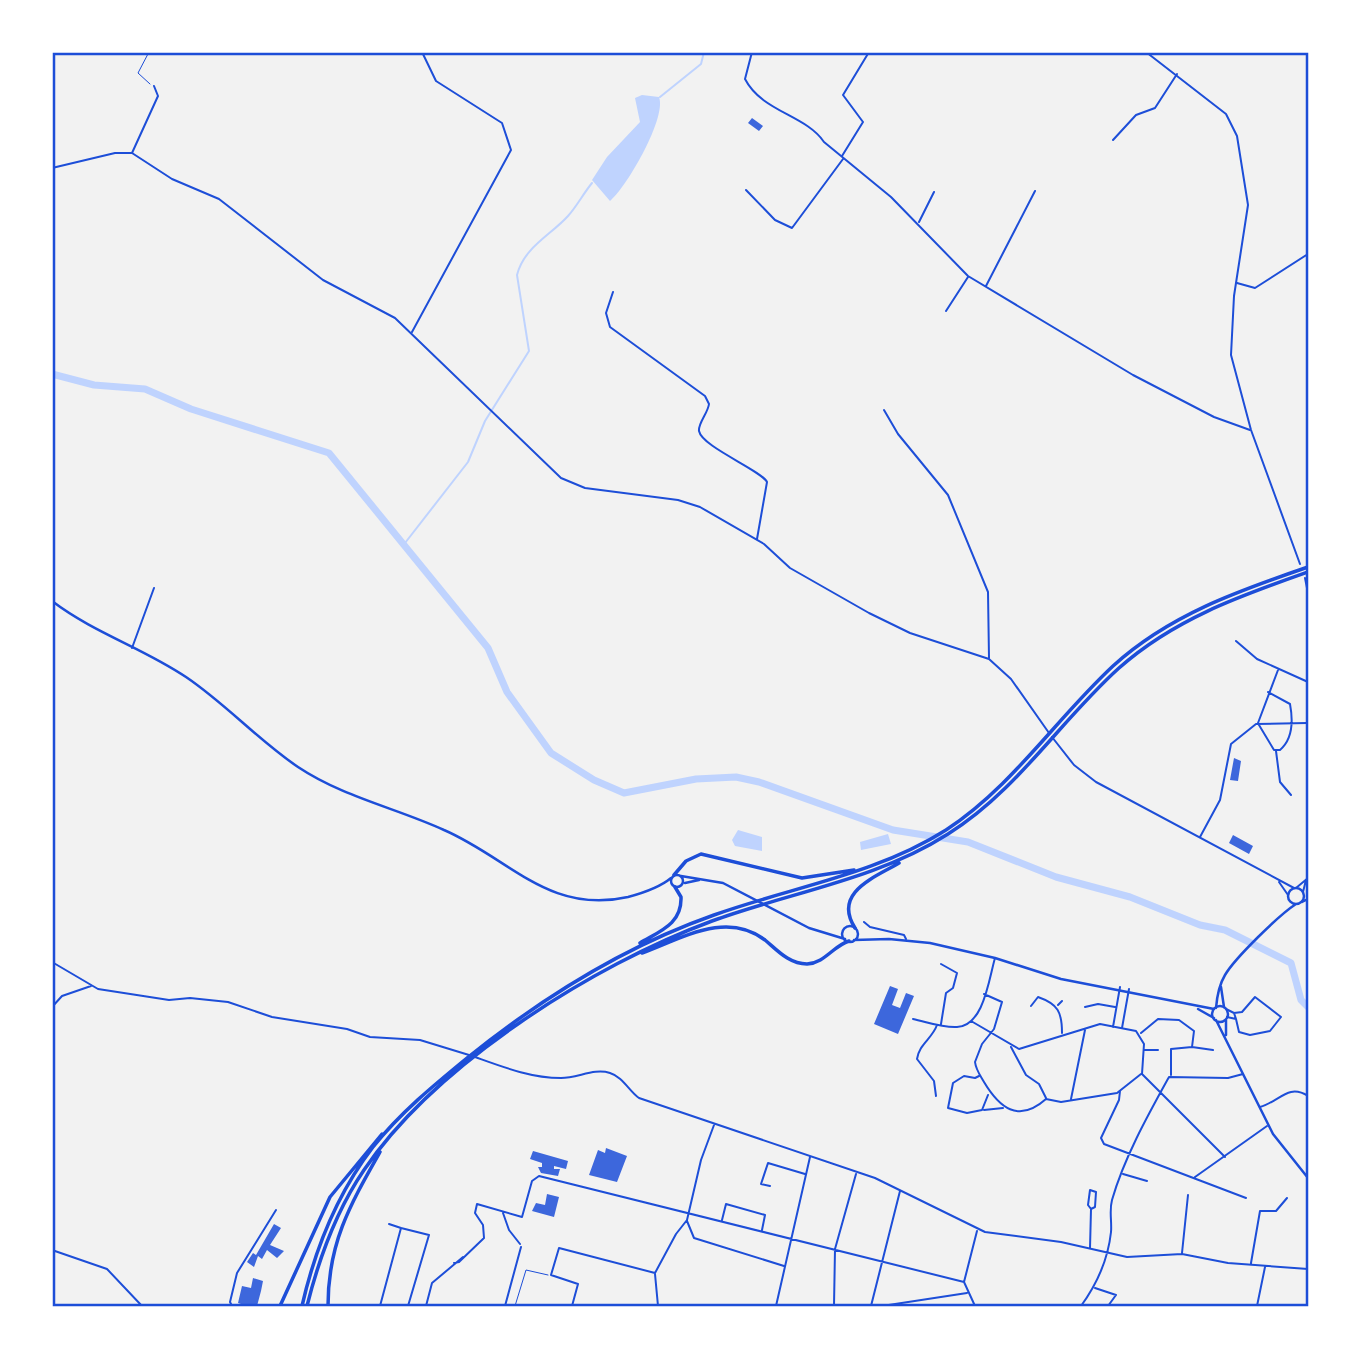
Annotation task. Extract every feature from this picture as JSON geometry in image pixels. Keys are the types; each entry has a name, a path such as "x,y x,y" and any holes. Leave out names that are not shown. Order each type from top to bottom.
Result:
{"highway":[{"path":"280,1307 330,1197 376,1139 430,1089 511,1023 622,957 713,915 873,866 920,845 1000,787 1097,682 1154,634 1217,600 1308,566"},
{"path":"622,957 714,920 875,871 928,847 952,832 1003,791 1100,686 1144,647 1208,610 1308,572"},
{"path":"856,929 849,909 856,889 918,852"},
{"path":"673,877 686,861 701,854 802,878 873,866"},
{"path":"307,1307 321,1257 337,1216 363,1171 385,1142 433,1093 515,1027 674,921 682,902 675,887"},
{"path":"622,957 720,926 738,927 754,933 786,958 803,964 821,960 849,940"},
{"path":"302,1307 313,1264 337,1206 359,1167 391,1126"},
{"path":"328,1307 331,1273 346,1214 385,1142"}],"main road":[{"path":"52,601 88,626 192,681 273,749 313,776 347,793 456,835 540,888 561,896 596,900 620,899 655,888 673,877 702,879 723,883 778,911 849,940 906,940 995,958 1061,979 1129,990 1192,1006 1225,1008"},
{"path":"681,876 683,884"},
{"path":"673,877 675,887"},
{"path":"655,888 675,887 702,879"},
{"path":"1284,912 1288,897 1295,888 1308,897 1284,912 1244,953 1221,984 1215,1019 1268,1125 1308,1178"},
{"path":"1302,902 1303,892"},
{"path":"1288,897 1296,904"},
{"path":"844,929 849,940"},
{"path":"829,934 844,929 856,929 870,938"},
{"path":"849,940 856,929"},
{"path":"1221,984 1227,1018 1226,1038"},
{"path":"1192,1006 1215,1019 1227,1018"}],"street":[{"path":"412,332 511,150 502,123 436,81 422,52"},
{"path":"752,52 745,74 746,83 783,115 813,129 918,223 968,276 1133,375 1213,416 1251,430"},
{"path":"746,190 775,220 792,228 843,157 863,122 844,100 843,92 869,52"},
{"path":"1146,52 1226,114 1237,136 1248,205 1237,283 1231,355 1251,430 1300,565"},
{"path":"1113,140 1136,115 1155,108 1177,74"},
{"path":"132,153 158,96 154,86"},
{"path":"52,168 105,155 132,153 172,179 219,199 323,280 376,306 412,332 561,478 585,488 690,503 757,540 790,568 869,613 910,632 989,659 1011,680 1074,765 1096,782 1279,881 1295,888 1307,879"},
{"path":"986,286 1035,191"},
{"path":"918,223 934,192"},
{"path":"1237,283 1255,288 1308,254"},
{"path":"946,311 968,276"},
{"path":"613,292 606,313 610,327 705,396 709,404 700,427 702,437 741,467 764,477 767,482 757,540"},
{"path":"884,410 898,434 948,495 988,592 989,659"},
{"path":"1305,578 1308,593"},
{"path":"132,648 154,588"},
{"path":"1236,641 1251,655 1308,682"},
{"path":"1278,669 1258,716 1258,724 1276,751 1280,782 1291,795"},
{"path":"1268,692 1288,702 1289,741 1276,751"},
{"path":"1199,838 1220,800 1229,746 1258,724 1300,725 1308,722 1308,729 1300,725"},
{"path":"1303,892 1307,879"},
{"path":"1279,881 1288,897"},
{"path":"864,922 870,928 904,935 906,940"},
{"path":"913,1019 959,1027 971,1021 979,1012 995,958"},
{"path":"52,962 92,985 169,1000 190,998 229,1002 272,1017 347,1029 370,1037 420,1040 528,1074 567,1078 598,1072 612,1074 639,1098 857,1172 900,1190 978,1230 1127,1257 1182,1254 1265,1266 1308,1269"},
{"path":"936,1096 934,1081 919,1066 917,1059 919,1050 933,1036 939,1024 946,993 953,988 957,973 942,964"},
{"path":"52,1007 62,996 92,985"},
{"path":"1113,1027 1120,989"},
{"path":"1122,1028 1129,990"},
{"path":"984,994 1002,1002 991,1033 982,1044 975,1062 988,1094 1004,1108"},
{"path":"1031,1006 1038,997 1057,1006 1062,1015 1062,1034"},
{"path":"1225,1008 1234,1013 1242,1012 1253,998 1258,998 1280,1017 1270,1031 1244,1035 1238,1030 1234,1013"},
{"path":"1057,1006 1062,1001"},
{"path":"1085,1007 1098,1004 1116,1007"},
{"path":"1140,1033 1158,1018 1179,1020 1194,1031 1192,1047"},
{"path":"1227,1018 1236,1019"},
{"path":"971,1021 1011,1047 1021,1049"},
{"path":"1015,1055 1021,1049 1062,1034 1100,1024 1140,1033"},
{"path":"1071,1100 1084,1028"},
{"path":"1140,1033 1144,1050 1142,1073 1121,1091 1101,1141 1246,1198"},
{"path":"1011,1047 1028,1078 1043,1089 1046,1099"},
{"path":"1081,1307 1094,1288 1108,1254 1110,1209 1122,1173 1171,1076 1171,1049 1192,1047 1213,1050"},
{"path":"1144,1050 1158,1050"},
{"path":"1142,1073 1225,1157"},
{"path":"1171,1076 1228,1078 1244,1074"},
{"path":"948,1108 953,1083 964,1076 975,1079 980,1075"},
{"path":"944,1105 967,1113 1004,1108 1028,1109 1046,1099 1071,1100 1121,1091"},
{"path":"1259,1107 1291,1091 1308,1096"},
{"path":"982,1110 988,1094"},
{"path":"658,1307 655,1273 676,1234 687,1220 703,1152 714,1124"},
{"path":"1193,1178 1268,1125"},
{"path":"776,1307 810,1157"},
{"path":"770,1186 761,1184 768,1163 806,1174"},
{"path":"834,1307 835,1249 857,1172"},
{"path":"1122,1173 1147,1181"},
{"path":"426,1307 432,1283 478,1245 484,1234 475,1213 477,1204 522,1217 534,1177 964,1282"},
{"path":"871,1307 900,1190"},
{"path":"1090,1249 1090,1190 1096,1192 1095,1207 1091,1209"},
{"path":"1182,1254 1188,1195"},
{"path":"1251,1264 1260,1211 1276,1211 1287,1198"},
{"path":"721,1221 726,1204 765,1215 761,1231"},
{"path":"232,1307 229,1301 237,1273 276,1210"},
{"path":"503,1212 509,1230 521,1246 505,1307"},
{"path":"687,1220 694,1238 785,1266"},
{"path":"389,1224 429,1235 408,1307"},
{"path":"380,1307 401,1228"},
{"path":"975,1307 964,1282 978,1230"},
{"path":"572,1307 578,1284 551,1275 559,1248 655,1273"},
{"path":"52,1251 107,1269 142,1307"},
{"path":"1257,1307 1265,1266"},
{"path":"1094,1288 1116,1295 1108,1307"},
{"path":"882,1307 967,1293"}],"lane":[{"path":"515,1307 526,1270 551,1275"}],"path":[{"path":"149,52 138,72 154,86"}],"water":[{"path":"642,95 659,97 657,120 635,167 610,201 592,180 607,157 640,122 635,98"},
{"path":"738,830 762,837 762,851 735,846 732,840"},
{"path":"888,834 891,844 861,850 860,842"}],"building":[{"path":"752,118 763,126 759,131 748,123"},
{"path":"1234,758 1241,761 1238,781 1230,780"},
{"path":"1233,835 1253,846 1249,854 1229,843"},
{"path":"890,986 898,989 892,1005 900,1008 906,993 914,996 898,1034 874,1024"},
{"path":"606,1148 627,1156 617,1182 589,1175 598,1150 605,1153"},
{"path":"533,1151 568,1161 566,1169 554,1166 554,1169 560,1169 558,1176 541,1173 538,1167 542,1167 542,1163 530,1159"},
{"path":"547,1194 559,1197 554,1217 532,1211 536,1203 545,1205"},
{"path":"274,1224 281,1228 270,1245 284,1251 277,1258 267,1250 262,1259 258,1256 254,1267 247,1262 253,1253 256,1255"},
{"path":"253,1278 263,1281 257,1306 238,1303 242,1286 251,1288"}],"waterway":[{"path":"660,97 701,64 704,52"},
{"path":"405,543 468,462 485,421 529,351 517,275 521,265 532,249 568,216 592,183"},
{"path":"52,374 94,385 145,389 191,409 329,453 488,648 507,692 551,753 594,780 624,793 696,779 736,777 759,782 893,830 968,842 1056,877 1130,897 1200,925 1225,930 1291,963 1301,1000 1308,1007"}]}
